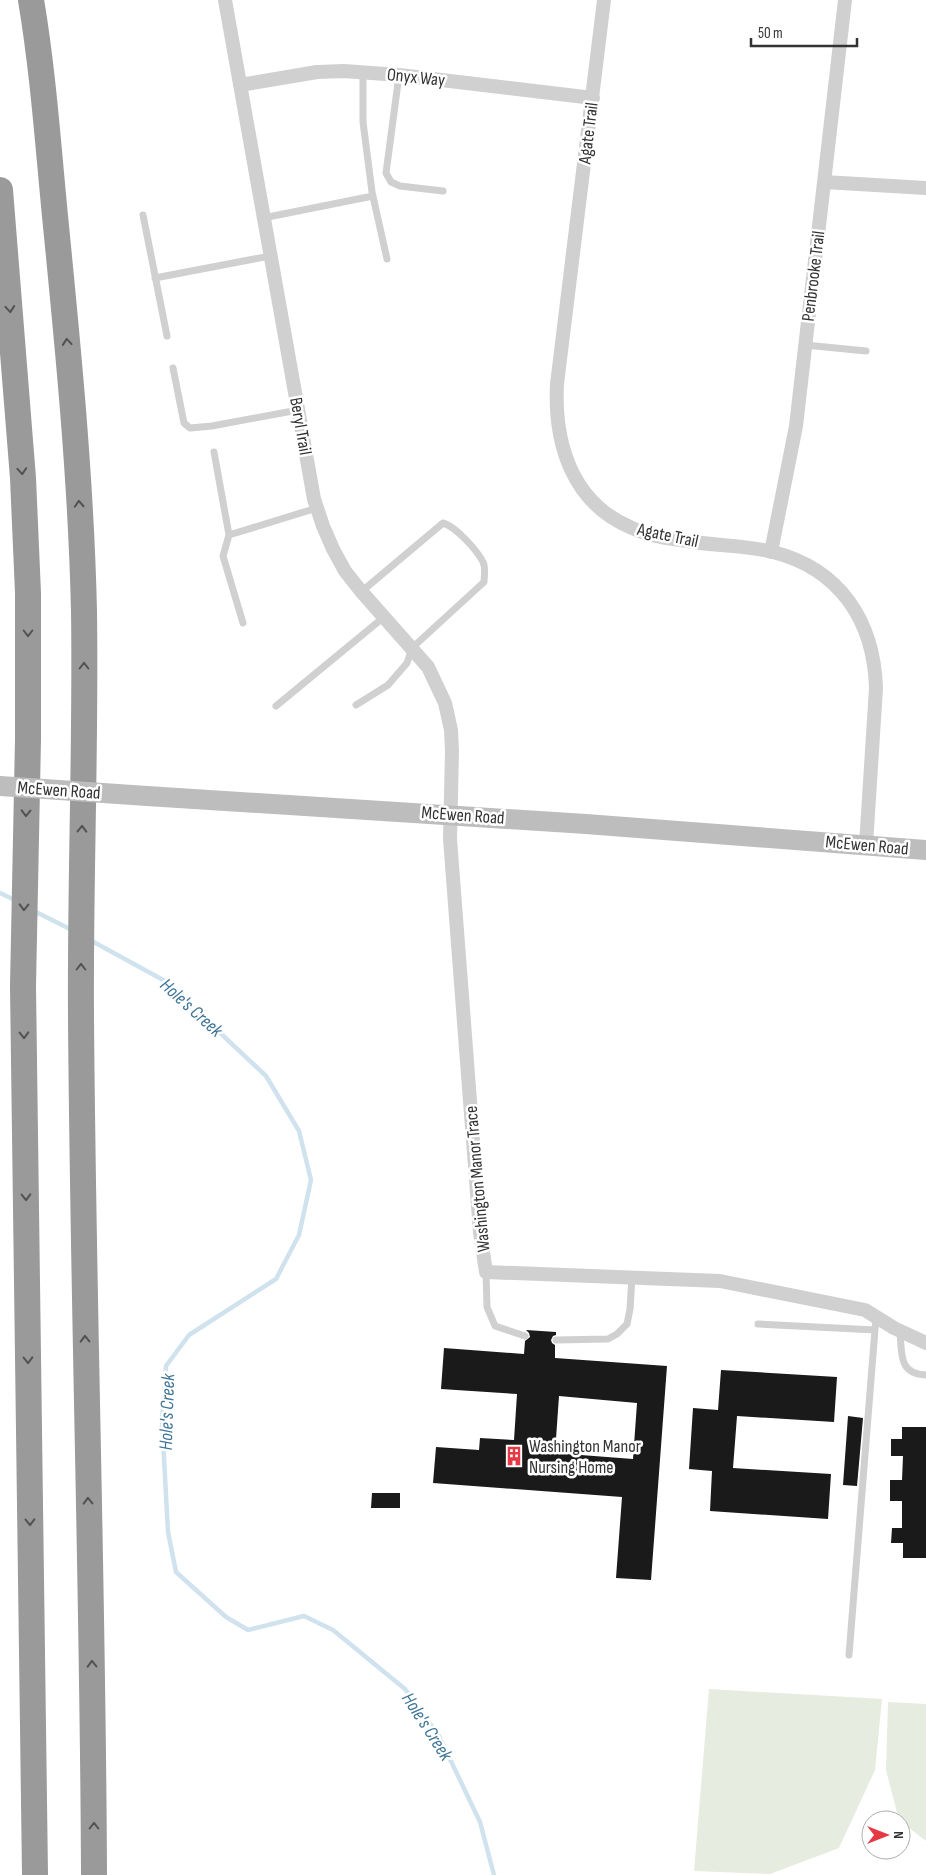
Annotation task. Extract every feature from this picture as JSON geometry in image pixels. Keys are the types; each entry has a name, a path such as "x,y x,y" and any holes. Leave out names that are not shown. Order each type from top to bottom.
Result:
{"highway":[{"path":"31,0 38,43 76,450 84,609 81,1016 94,1875"},
{"path":"0,190 21,450 28,593 23,986 35,1875"}],"street":[{"name":"Beryl Trail","path":"225,0 317,508 332,549 345,571 428,666 445,703 451,730 452,751 450,815"},
{"name":"Agate Trail","path":"604,0 557,384 557,427 562,447 569,466 586,495 614,519 631,528 649,534 687,542 771,552 808,565 839,589 850,602 863,623 872,649 875,668 876,688 866,845"},
{"name":"Penbrooke Trail","path":"771,552 796,426 846,0"},
{"name":"Onyx Way","path":"240,85 317,72 363,72 399,74 593,98"},
{"path":"824,182 926,188"},
{"name":"McEwen Road","path":"0,786 450,815 926,850"},
{"name":"Washington Manor Trace","path":"450,815 450,839 480,1232 486,1272 720,1281 865,1310 875,1323 900,1331 926,1343"}],"lane":[{"path":"363,72 363,122 373,196 387,259"},
{"path":"399,74 386,174 391,182 400,186 443,191"},
{"path":"263,218 373,196"},
{"path":"143,215 167,336"},
{"path":"155,278 270,256"},
{"path":"805,345 866,352"},
{"path":"173,368 184,423 190,428 212,426 298,410"},
{"path":"214,452 228,535 223,556 242,623"},
{"path":"228,535 317,508"},
{"path":"356,705 388,685 407,663 412,648 484,582 483,563 459,532 450,525 443,523 362,592"},
{"path":"276,706 384,617"},
{"path":"486,1272 487,1307 495,1326 525,1336"},
{"path":"556,1340 608,1339 617,1334 627,1324 632,1278"},
{"path":"758,1324 875,1323 849,1655"},
{"path":"900,1331 902,1361 910,1372 917,1375 926,1375"}],"shaded area":[{"path":"709,1689 882,1699 875,1770 839,1848 770,1874 694,1871"},
{"path":"888,1702 926,1704 926,1841 911,1829 911,1810 896,1810 886,1770"}],"building":[{"name":"Washington Manor Nursing Home","path":"526,1330 556,1332 556,1335 551,1340 555,1345 555,1358 667,1366 651,1580 616,1578 622,1497 433,1483 436,1447 479,1450 480,1438 514,1440 517,1394 441,1389 444,1348 524,1354 525,1341 530,1337","holes":["559,1396 637,1403 633,1459 555,1453"]},
{"path":"721,1370 837,1377 834,1422 737,1416 733,1468 831,1474 828,1519 710,1511 712,1471 689,1469 693,1408 718,1410"},
{"path":"848,1416 863,1418 857,1486 843,1485"},
{"path":"902,1427 926,1427 926,1558 903,1558 903,1543 891,1543 892,1528 902,1528 902,1501 890,1501 890,1480 902,1480 903,1456 891,1456 891,1439 902,1439"},
{"path":"372,1493 400,1493 400,1508 371,1508"}],"waterway":[{"name":"Hole's Creek","path":"0,893 17,901"},
{"name":"Hole's Creek","path":"32,910 72,930"},
{"name":"Hole's Creek","path":"90,940 165,981 266,1076 299,1131 311,1180 299,1235 276,1279 189,1335 166,1366 162,1421 168,1532 176,1572 226,1617 248,1630 304,1616 333,1630 405,1689 439,1736 480,1822 494,1875"}],"place":[{"name":"Washington Manor Nursing Home","path":"514,1456"}]}
